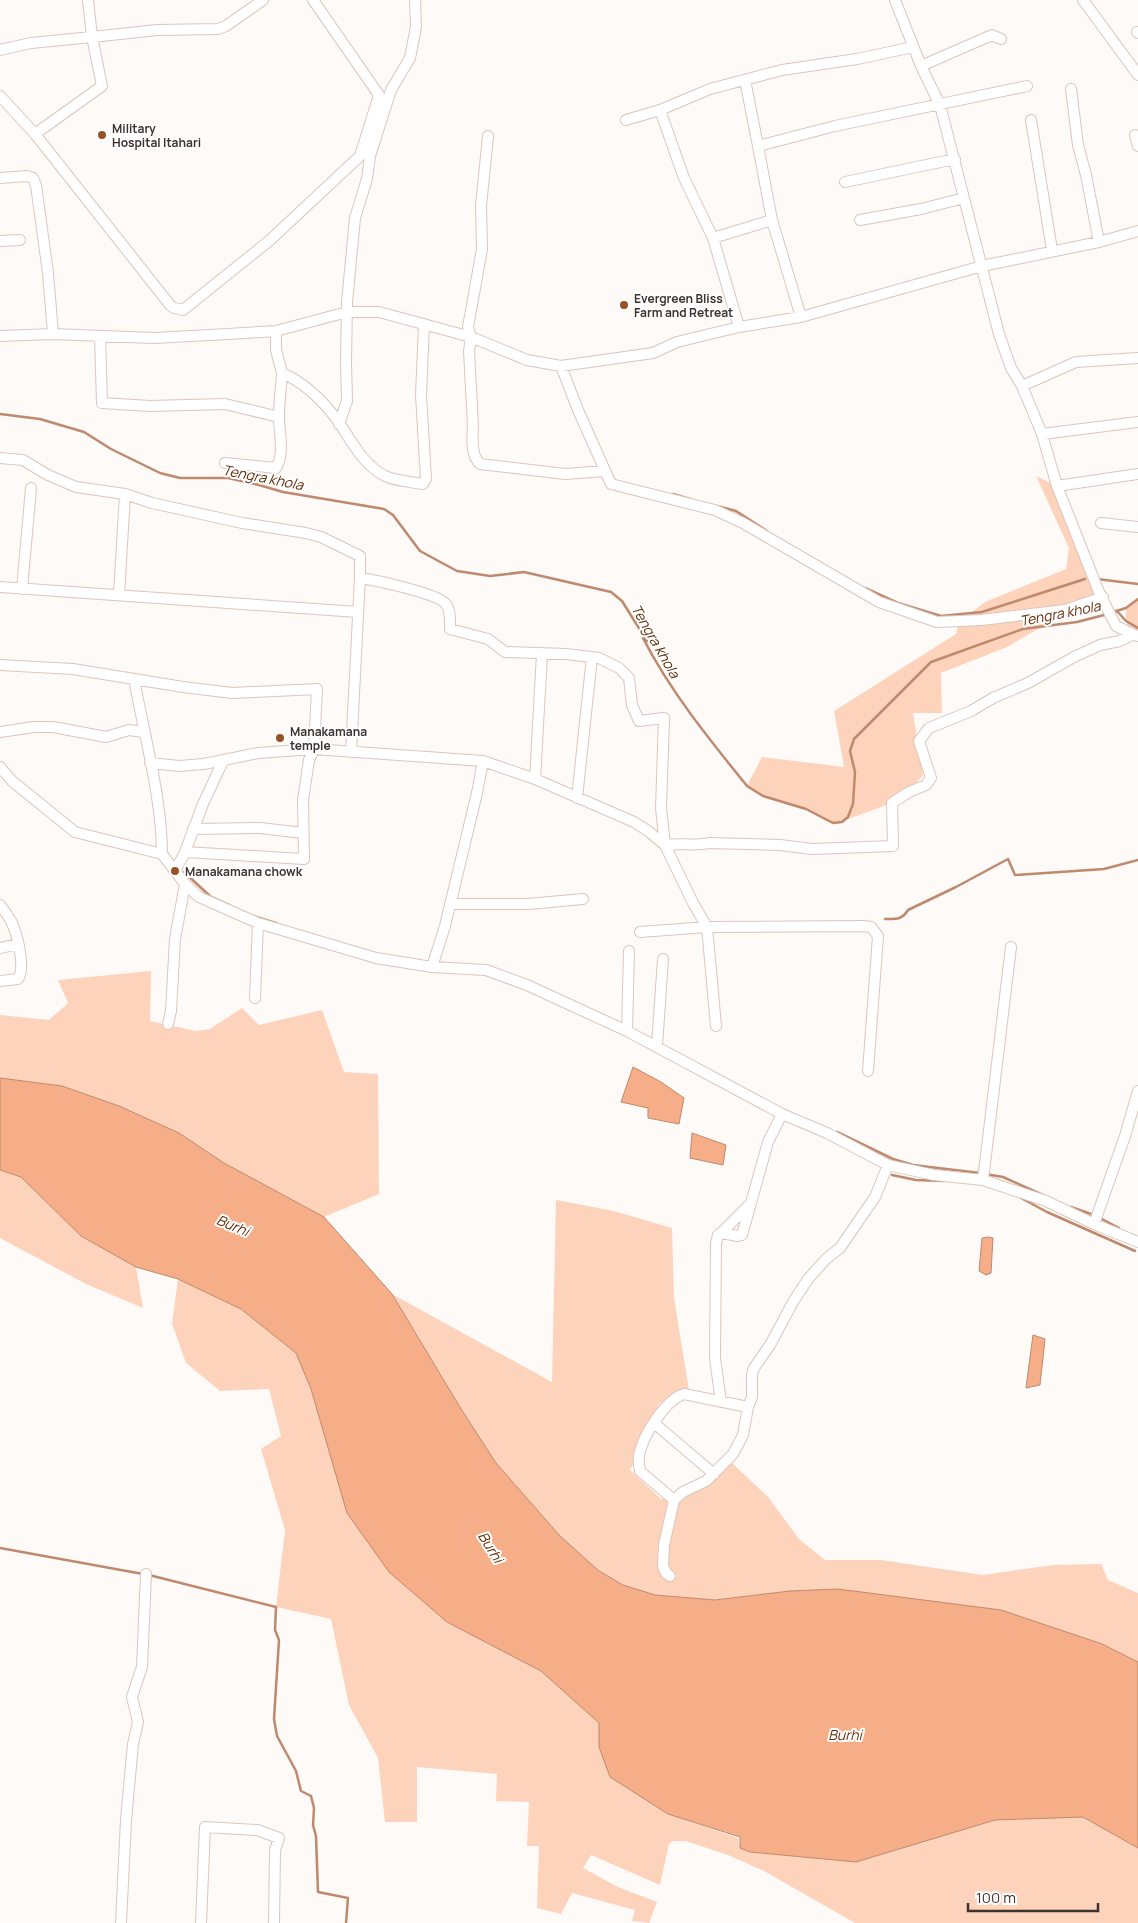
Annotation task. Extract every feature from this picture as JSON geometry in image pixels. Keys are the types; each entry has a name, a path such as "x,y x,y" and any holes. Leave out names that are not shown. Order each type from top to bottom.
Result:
{"street":[{"path":"35,134 102,86 92,37 88,0"},
{"path":"0,50 32,43 157,30 218,29 226,26 263,0"},
{"path":"0,96 35,134 170,305 178,310 187,308 269,241 360,156 380,98 378,92 314,0"},
{"path":"339,424 347,401 348,312 355,218 368,179 370,156 391,90 410,58 416,27 415,0"},
{"path":"895,0 913,48 940,105 999,334 1011,368 1022,386 1042,434 1057,486 1098,592 1103,597 1116,626 1135,636"},
{"path":"1083,0 1138,75"},
{"path":"921,66 992,35 1001,39"},
{"path":"626,120 660,110 710,89 782,70 857,59 913,48"},
{"path":"745,80 772,220 801,317"},
{"path":"758,146 835,126 1027,86"},
{"path":"1071,88 1078,145 1099,242"},
{"path":"660,110 684,178 713,238 739,327"},
{"path":"1031,120 1052,250"},
{"path":"1135,135 1138,146"},
{"path":"488,136 481,206 482,249 468,327 471,337 469,350 472,439 476,461 480,464 565,474 605,471"},
{"path":"845,182 955,159"},
{"path":"0,178 27,176 33,178 36,185 48,273 53,334"},
{"path":"860,220 921,209 964,198"},
{"path":"713,238 772,220"},
{"path":"0,336 53,334 154,338 276,331 348,312 379,312 471,337 526,360 561,366 653,353 677,342 739,327 801,317 982,266 1052,250 1099,242 1138,231"},
{"path":"0,241 20,240"},
{"path":"282,373 295,378 317,397 356,449 376,471 386,476 423,484 426,478 421,395 424,324"},
{"path":"225,463 276,468 278,464 281,442 279,417 282,373 276,350 276,331"},
{"path":"100,336 102,403 150,406 225,404 279,417"},
{"path":"1022,386 1076,362 1138,358"},
{"path":"561,366 611,484 715,510 729,516 879,602 937,622 980,620 1065,610 1103,597"},
{"path":"1042,434 1138,422"},
{"path":"0,458 23,460 48,475 76,487 125,494 152,504 321,538 360,556 351,752"},
{"path":"1057,486 1138,474"},
{"path":"22,589 31,488"},
{"path":"119,595 125,494"},
{"path":"1101,523 1138,527"},
{"path":"360,578 376,580 437,598 446,604 450,615 450,629 488,639 505,652 566,654 599,658 619,668 629,678 632,705 639,720 664,718 661,808 665,845 693,903 708,926 716,1026"},
{"path":"0,587 358,612"},
{"path":"150,763 179,766 223,761 258,753 314,749 482,761 535,779 634,822 665,845 680,843 703,845 709,843 780,845 812,849 893,846 892,804 909,792 926,785 931,778 919,741 929,728 971,711 993,698 1028,683 1074,657 1100,645 1135,636"},
{"path":"535,779 542,654"},
{"path":"577,798 592,658"},
{"path":"0,665 73,669 232,693 317,689 314,749 309,760 304,786 304,860 186,852"},
{"path":"134,679 150,763 162,838 162,854 185,884 199,897 258,924 376,958 432,966 486,970 527,985 627,1031 782,1114 828,1133 888,1165 934,1175 984,1176 1094,1224 1136,1238"},
{"path":"0,732 34,727 54,727 106,737 130,730 144,732"},
{"path":"175,871 186,852 193,829 223,761"},
{"path":"432,966 450,904 477,793 482,761"},
{"path":"0,767 12,781 75,832 162,854"},
{"path":"193,829 260,828 303,833"},
{"path":"168,1024 172,1011 175,939 185,884"},
{"path":"450,904 528,904 583,899"},
{"path":"0,905 12,922 22,971 16,980 0,981"},
{"path":"255,998 258,924"},
{"path":"640,932 708,926 871,927 878,936 868,1071"},
{"path":"0,948 18,944"},
{"path":"984,1176 1011,947"},
{"path":"627,1031 629,951"},
{"path":"657,1046 663,959"},
{"path":"1094,1224 1125,1136 1138,1091"},
{"path":"721,1234 742,1235 768,1142 782,1114"},
{"path":"670,1576 666,1574 663,1566 664,1545 674,1500 683,1492 697,1486 714,1474 733,1454 743,1435 748,1407 752,1397 752,1374 754,1368 770,1345 793,1302 808,1279 826,1259 840,1248 875,1197 888,1165"},
{"path":"721,1402 715,1358 716,1243 718,1235 749,1206"},
{"path":"674,1500 640,1472 638,1458 642,1446 663,1409 684,1394 748,1407"},
{"path":"654,1424 714,1474"},
{"path":"121,1923 127,1810 133,1744 138,1722 132,1697 142,1668 146,1574"},
{"path":"200,1923 205,1827 257,1830 279,1838 275,1850 274,1923"}],"shaded area":[{"path":"1036,476 1057,486 1103,597 1065,610 1045,625 1007,647 941,673 942,713 913,713 923,775 909,792 892,803 837,823 827,821 806,809 758,794 747,786 762,757 844,767 834,711 956,634 959,622 985,602 1066,569 1069,548"},
{"path":"1138,599 1138,636 1132,635 1126,621 1126,608"},
{"path":"151,971 150,1021 196,1031 210,1029 242,1008 259,1025 322,1010 344,1072 378,1074 379,1194 324,1217 224,1163 179,1133 119,1106 62,1086 0,1078 0,1015 49,1020 68,1003 58,980"},
{"path":"0,1170 21,1177 81,1236 136,1267 143,1308 86,1284 0,1238"},
{"path":"556,1200 614,1211 672,1228 674,1298 689,1390 671,1396 659,1404 646,1441 630,1470 661,1499 696,1490 731,1462 768,1497 799,1539 825,1560 881,1560 983,1575 1053,1565 1101,1564 1108,1580 1138,1593 1138,1662 1102,1644 838,1589 790,1591 715,1600 655,1595 623,1585 599,1571 560,1536 496,1463 461,1409 392,1294 552,1382"},
{"path":"178,1279 241,1309 296,1353 311,1389 447,1622 541,1671 599,1723 599,1747 610,1777 668,1814 738,1838 740,1848 750,1852 856,1862 995,1820 1083,1817 1138,1848 1138,1923 855,1923 764,1871 728,1855 686,1841 673,1841 669,1844 660,1885 591,1855 583,1868 618,1887 657,1902 649,1923 632,1921 635,1910 572,1893 561,1914 537,1908 539,1846 527,1846 529,1802 496,1801 497,1774 417,1767 417,1822 385,1822 378,1758 349,1705 331,1619 276,1607 285,1530 261,1449 281,1436 269,1389 220,1391 186,1363 172,1324"}],"water":[{"path":"633,1067 661,1082 684,1098 679,1124 648,1118 648,1108 621,1102"},
{"name":"Burhi","path":"0,1078 62,1086 119,1106 179,1133 224,1163 324,1217 392,1294 461,1409 496,1463 560,1536 599,1571 623,1585 655,1595 715,1600 790,1591 838,1589 1001,1610 1102,1644 1138,1662 1138,1848 1083,1817 995,1820 856,1862 750,1852 740,1848 740,1837 668,1814 610,1777 599,1747 599,1723 541,1671 447,1622 389,1572 347,1513 311,1389 296,1353 241,1309 178,1279 136,1267 81,1236 21,1177 0,1170"},
{"path":"692,1133 726,1145 723,1165 690,1158"},
{"path":"982,1238 993,1238 991,1273 986,1275 979,1271"},
{"path":"1033,1335 1045,1339 1040,1385 1026,1388"}],"waterway":[{"name":"Tengra khola","path":"0,414 40,419 84,432 111,449 160,473 180,478 228,478 283,492 384,509 393,515 420,551 457,571 490,576 524,572 611,592 622,601 647,641 643,638 665,677 678,696 747,786 763,796 806,809 833,823 842,822 848,817 853,804 855,772 850,751 854,739 931,662 1023,629 1077,622 1108,614"},
{"path":"673,494 690,499"},
{"path":"717,506 736,511 767,531"},
{"path":"865,588 898,603 941,616 982,612 1085,579"},
{"path":"1097,579 1138,584"},
{"name":"Tengra khola","path":"1113,612 1126,608 1138,599"},
{"path":"1117,611 1126,621 1138,628"},
{"path":"885,919 901,917 908,910 1008,859 1015,875 1104,869 1138,860"},
{"path":"184,872 211,897 229,905"},
{"path":"253,916 276,923"},
{"path":"837,1132 893,1159 913,1165 980,1173"},
{"path":"985,1174 1003,1177 1043,1195"},
{"path":"892,1175 916,1180 943,1181"},
{"path":"1021,1198 1047,1212 1135,1251"},
{"path":"1071,1207 1091,1214"},
{"path":"1100,1218 1119,1228"},
{"path":"0,1548 143,1574"},
{"path":"149,1575 276,1607 275,1630 279,1640 274,1719 277,1736 296,1771 301,1791 311,1796 314,1808 313,1825 316,1836 318,1892 348,1898 346,1923"}],"place":[{"name":"Military Hospital Itahari","path":"102,135"},
{"name":"Evergreen Bliss Farm and Retreat","path":"624,305"},
{"name":"Manakamana temple","path":"280,738"},
{"name":"Manakamana chowk","path":"175,871"}]}
